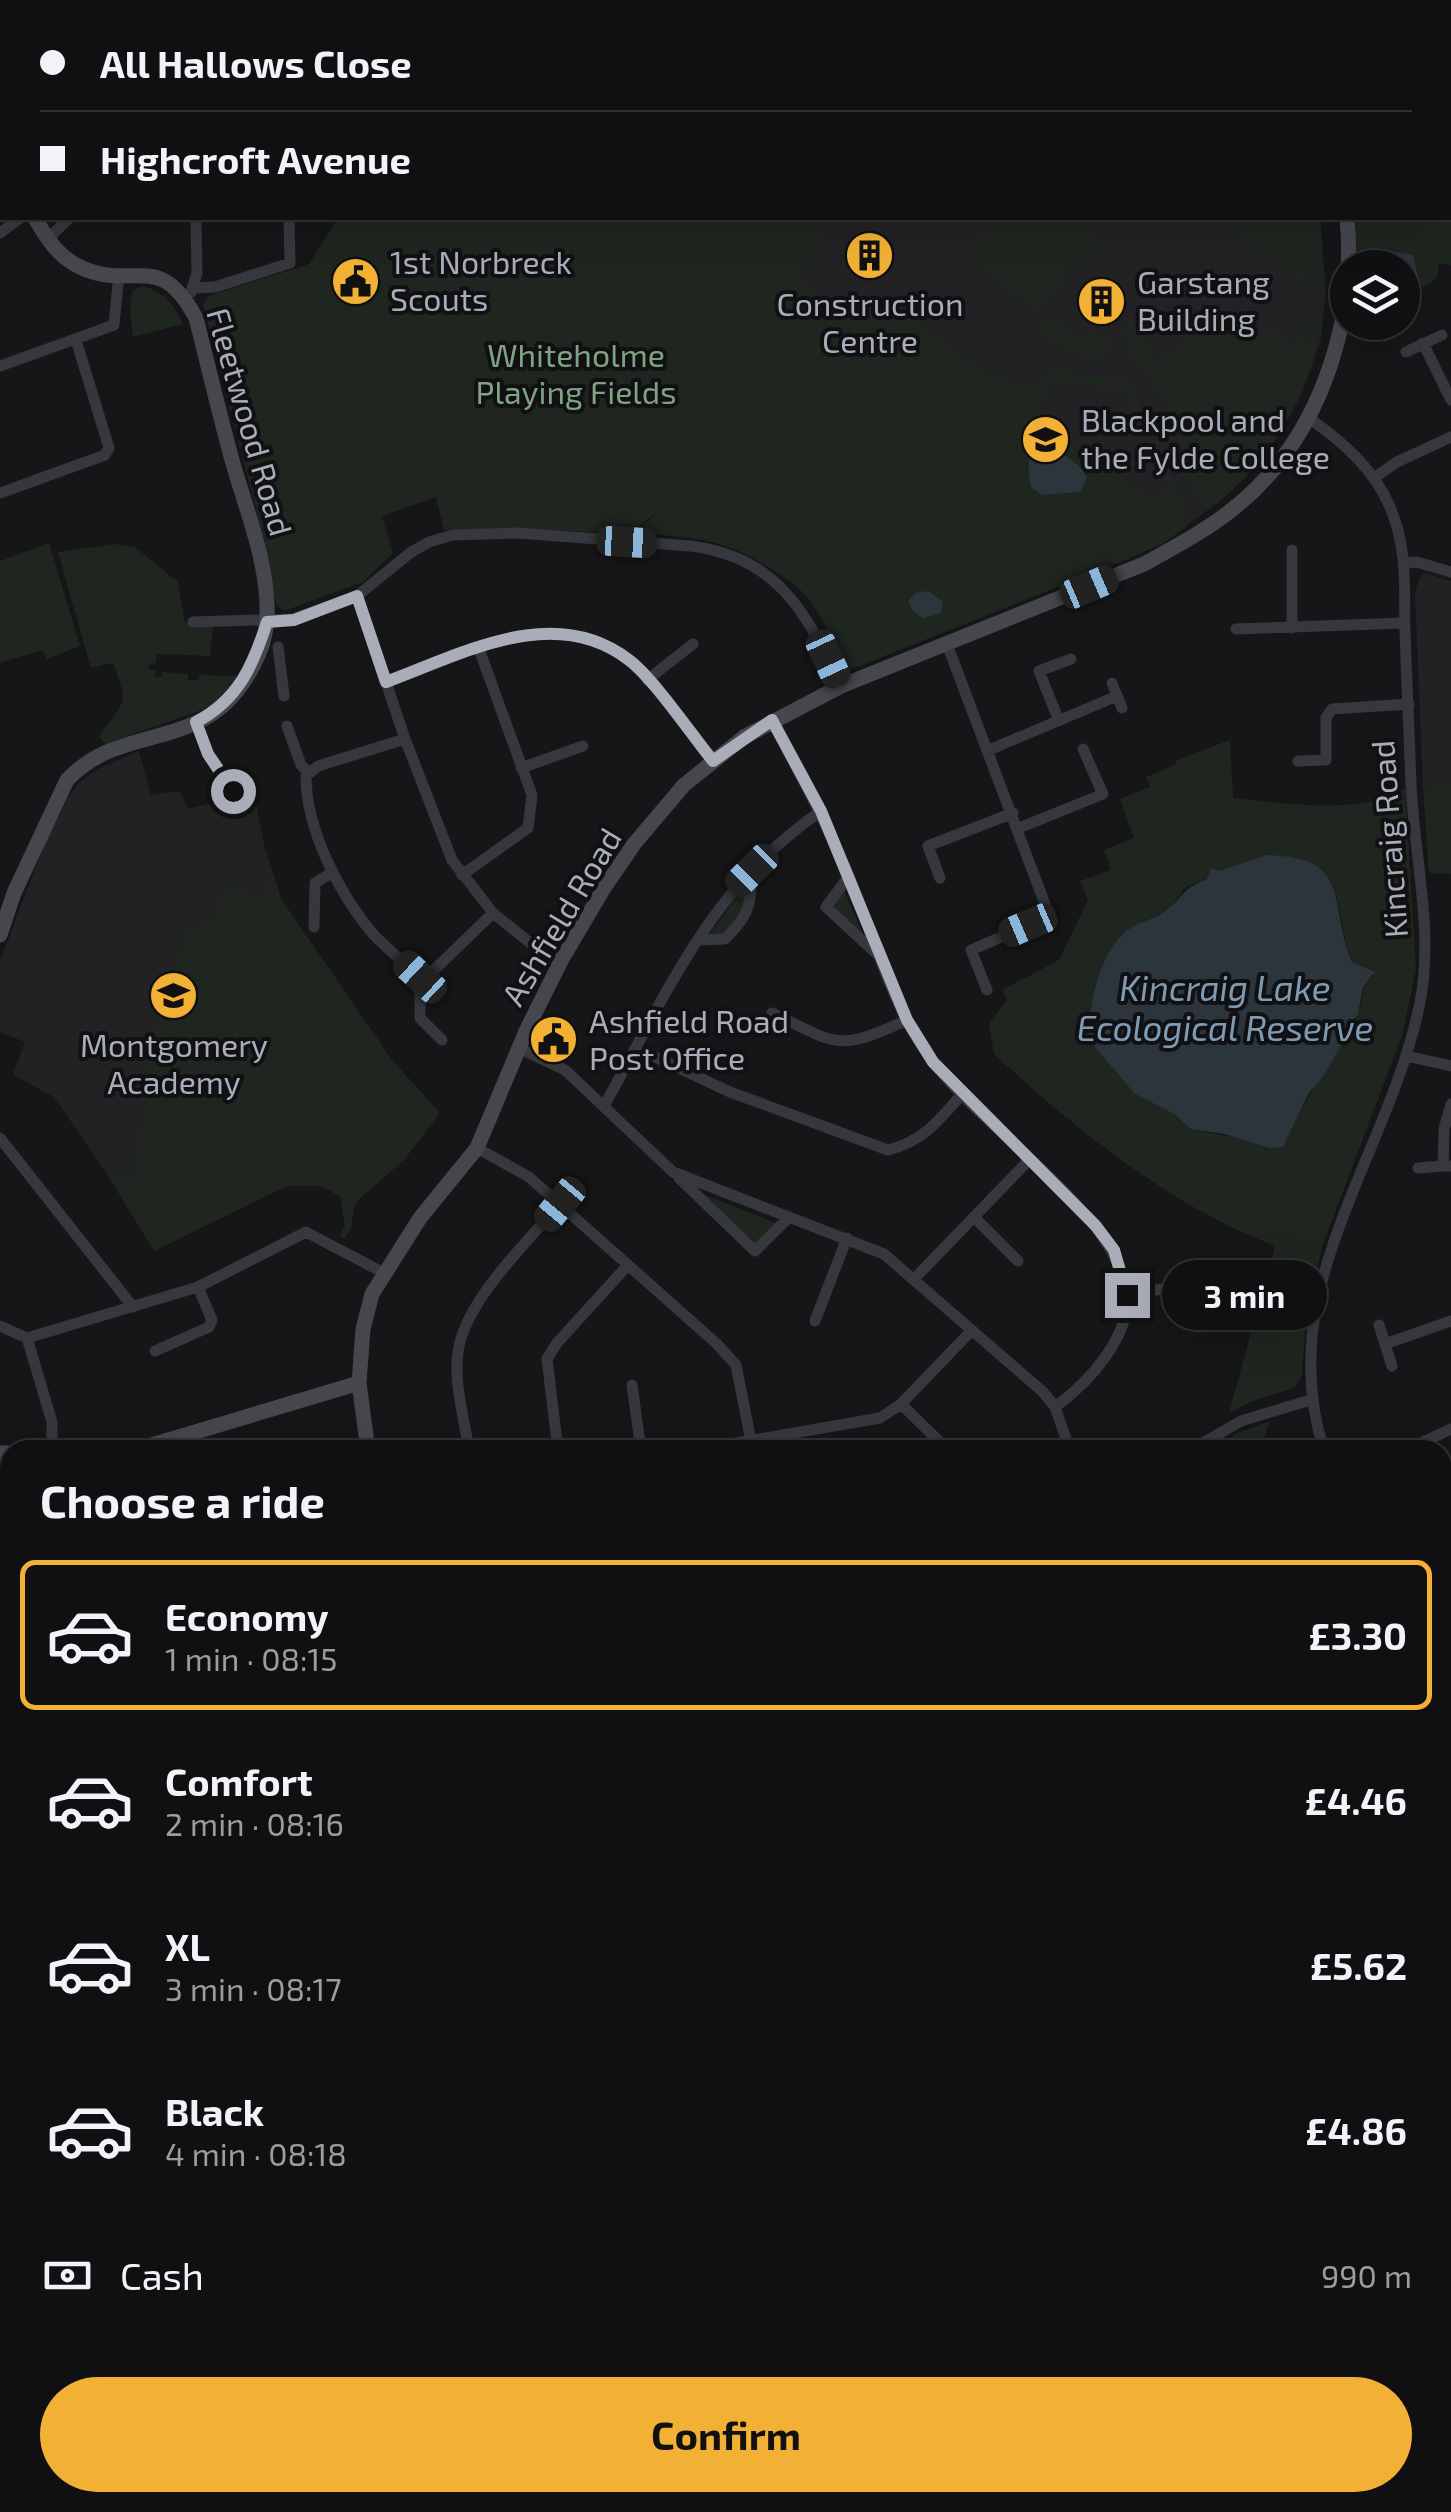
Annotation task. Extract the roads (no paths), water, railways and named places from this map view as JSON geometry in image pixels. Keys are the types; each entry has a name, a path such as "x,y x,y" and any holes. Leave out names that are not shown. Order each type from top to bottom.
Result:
{"street":[{"name":"Fleetwood Road","path":"36,220 63,256 82,268 154,275 189,294 255,539 264,579 267,622"},
{"path":"48,239 67,220"},
{"path":"189,294 198,273 196,220"},
{"path":"189,294 290,263 289,220"},
{"name":"Ashfield Road","path":"367,1440 359,1382 366,1312 384,1273 420,1218 476,1148 562,959 634,844 684,784 772,720 841,686 1102,582 1180,545 1231,511 1267,475 1310,419 1328,376 1340,328 1348,255 1347,220"},
{"path":"0,366 114,325 120,274"},
{"path":"1406,352 1442,335"},
{"path":"0,493 105,456 109,448 76,340"},
{"path":"1424,344 1451,400"},
{"name":"Kincraig Road","path":"1310,419 1357,458 1374,478 1390,508 1406,563 1412,792 1425,956 1421,1001 1406,1056 1316,1296 1309,1356 1310,1400 1321,1440"},
{"path":"1374,478 1397,462 1451,437"},
{"path":"193,622 294,620 357,596 410,553 454,535 518,534 718,549 759,568 799,605 841,686"},
{"path":"1292,550 1292,628"},
{"path":"1406,563 1418,562 1451,572"},
{"path":"357,596 442,840 462,876 493,913 529,942 562,959"},
{"path":"0,936 7,891 55,800 81,765 103,751 196,722 220,708 238,688 255,658 267,622"},
{"path":"1236,629 1405,623"},
{"path":"386,682 511,636 556,633 586,638 630,660 713,761"},
{"path":"648,680 693,644"},
{"path":"947,644 1045,904 1032,924 971,950 986,990"},
{"path":"278,648 284,696"},
{"path":"462,876 528,828 532,796 479,649"},
{"path":"255,658 280,666"},
{"path":"1058,721 1039,672 1071,659"},
{"path":"989,750 1058,721 1120,702 1112,683"},
{"path":"1326,760 1326,718 1332,709 1408,704"},
{"path":"772,720 821,811 907,1020 933,1062 1096,1226 1114,1250 1127,1295 1124,1318 1111,1348 1091,1376 1055,1407"},
{"path":"196,722 225,788"},
{"path":"285,730 309,774"},
{"path":"405,739 318,766 306,776 306,794 314,828 333,872 373,933 420,977 420,1018 442,1040"},
{"path":"521,768 583,746"},
{"path":"1018,828 1102,794 1083,748"},
{"path":"1298,761 1340,760"},
{"path":"604,1106 669,983 735,887 782,838 821,811"},
{"path":"940,878 928,846 1013,812"},
{"path":"698,940 724,939 741,923 750,909 752,870"},
{"path":"314,927 315,884 333,872"},
{"path":"848,876 826,907 880,958"},
{"path":"420,977 430,973 493,913"},
{"path":"772,1013 836,1043 862,1040 907,1020"},
{"path":"519,1048 565,1070 755,1251 789,1217"},
{"path":"636,1048 730,1092 888,1150 911,1144 962,1094"},
{"path":"1406,1056 1451,1066"},
{"path":"1418,1168 1447,1166 1444,1129 1451,1104"},
{"path":"0,1138 133,1307"},
{"path":"476,1148 529,1177 736,1365 751,1440"},
{"path":"914,1278 1029,1160"},
{"path":"673,1172 884,1254 1043,1392 1055,1407 1067,1440"},
{"path":"467,1440 457,1374 460,1342 480,1300 560,1204"},
{"path":"975,1218 1018,1261"},
{"path":"0,1326 27,1338 133,1307 198,1287 306,1232 384,1273"},
{"path":"816,1321 847,1238"},
{"path":"557,1440 546,1359 628,1265"},
{"path":"1127,1295 1204,1282"},
{"path":"155,1351 209,1327 212,1320 198,1287"},
{"path":"1385,1344 1451,1322"},
{"path":"1379,1325 1392,1366"},
{"path":"757,1440 880,1418 901,1404 972,1330"},
{"path":"27,1338 52,1422 52,1440"},
{"path":"167,1440 359,1382"},
{"path":"637,1392 640,1440"},
{"path":"1208,1440 1241,1421 1310,1400"},
{"path":"901,1404 938,1440"},
{"path":"1427,1440 1451,1429"}],"water":[{"path":"1038,447 1060,453 1078,466 1087,478 1080,492 1042,495 1031,487 1030,461"},
{"path":"928,591 942,601 942,613 923,618 908,601 916,593"},
{"name":"Kincraig Lake Ecological Reserve","path":"1267,855 1295,858 1326,874 1333,886 1352,962 1375,972 1363,987 1358,1014 1322,1078 1309,1093 1283,1147 1270,1148 1191,1129 1174,1114 1135,1094 1088,1039 1096,984 1122,935 1165,911 1189,888 1207,879 1211,868 1219,871"}],"place":[{"name":"Construction Centre","path":"870,255"},
{"name":"1st Norbreck Scouts","path":"355,281"},
{"name":"Garstang Building","path":"1102,301"},
{"name":"Blackpool and the Fylde College","path":"1046,439"},
{"name":"Montgomery Academy","path":"174,996"},
{"name":"Ashfield Road Post Office","path":"554,1040"}],"park label":[{"name":"Whiteholme Playing Fields","path":"576,374"}]}
